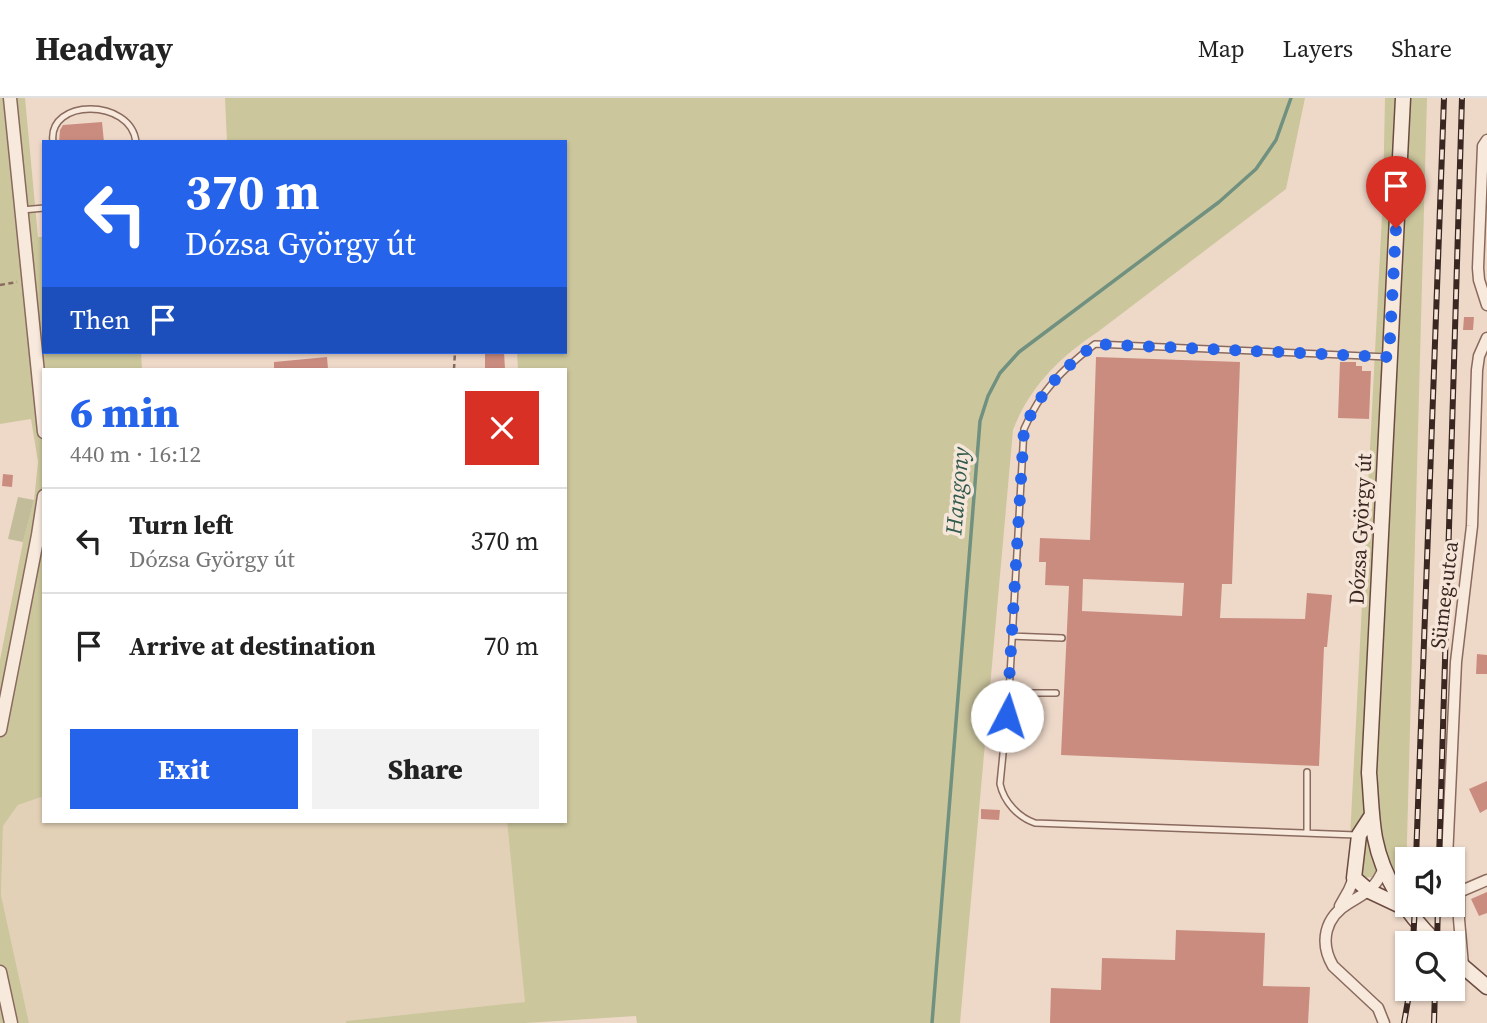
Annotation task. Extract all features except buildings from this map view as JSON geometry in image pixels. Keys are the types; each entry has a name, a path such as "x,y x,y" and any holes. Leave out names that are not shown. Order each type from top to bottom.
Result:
{"main road":[{"name":"Dózsa György út","path":"1395,891 1375,839 1369,773 1403,98"},
{"path":"1372,815 1360,835 1354,877 1369,891 1395,902"},
{"name":"Dózsa György út","path":"1414,917 1426,931"},
{"path":"1465,967 1487,987"}],"street":[{"path":"10,98 42,412"},
{"path":"1487,140 1483,146 1478,268 1487,305"},
{"name":"Sümeg utca","path":"1448,847 1456,662 1472,527 1476,370 1487,338"},
{"path":"0,730 42,509"},
{"path":"1336,913 1369,891 1384,868"},
{"path":"1354,877 1328,924 1325,945 1333,966 1378,1008 1384,1023"},
{"path":"1465,887 1487,880"},
{"path":"0,972 11,1023"}],"lane":[{"path":"53,140 61,117 77,108 100,108 122,116 132,126 136,140"},
{"path":"21,210 42,208"},
{"path":"1360,835 1035,823 1010,806 1001,788 1024,429 1034,407 1053,381 1095,344 1389,357"},
{"path":"1012,636 1062,638"},
{"path":"1009,693 1056,694"},
{"path":"1307,772 1307,833"}],"path":[{"path":"0,285 29,279"}],"shaded area":[{"path":"0,98 25,98 38,237 42,237 42,354 141,354 142,368 42,368 42,797 18,805 3,826 1,895 29,1023 0,1023 0,660 34,500 38,462 31,419 0,424"},
{"path":"225,98 1305,98 1286,189 1059,362 1037,386 1013,430 960,1023 637,1023 636,1016 526,1023 346,1023 525,1002 507,823 567,823 567,368 518,368 517,354 567,354 567,140 227,140"},
{"path":"1385,98 1427,98 1407,847 1395,847 1395,878 1348,877 1383,196"},
{"path":"18,497 34,500 23,542 8,539"},
{"path":"42,796 42,823 507,823 526,1002 346,1023 29,1023 1,895 3,826 18,805"}],"waterway":[{"name":"Hangony","path":"932,1023 980,421 988,396 1000,373 1019,352 1219,202 1256,169 1276,140 1291,98"}],"railway":[{"path":"1416,847 1444,98"},
{"path":"1439,847 1462,98"},
{"path":"1414,917 1414,931"},
{"path":"1437,931 1438,917"},
{"path":"1404,1023 1408,1001"},
{"path":"1434,1023 1435,1001"}],"route":[{"path":"1007,716 1024,429 1034,407 1053,381 1095,344 1389,357 1396,228"}]}
